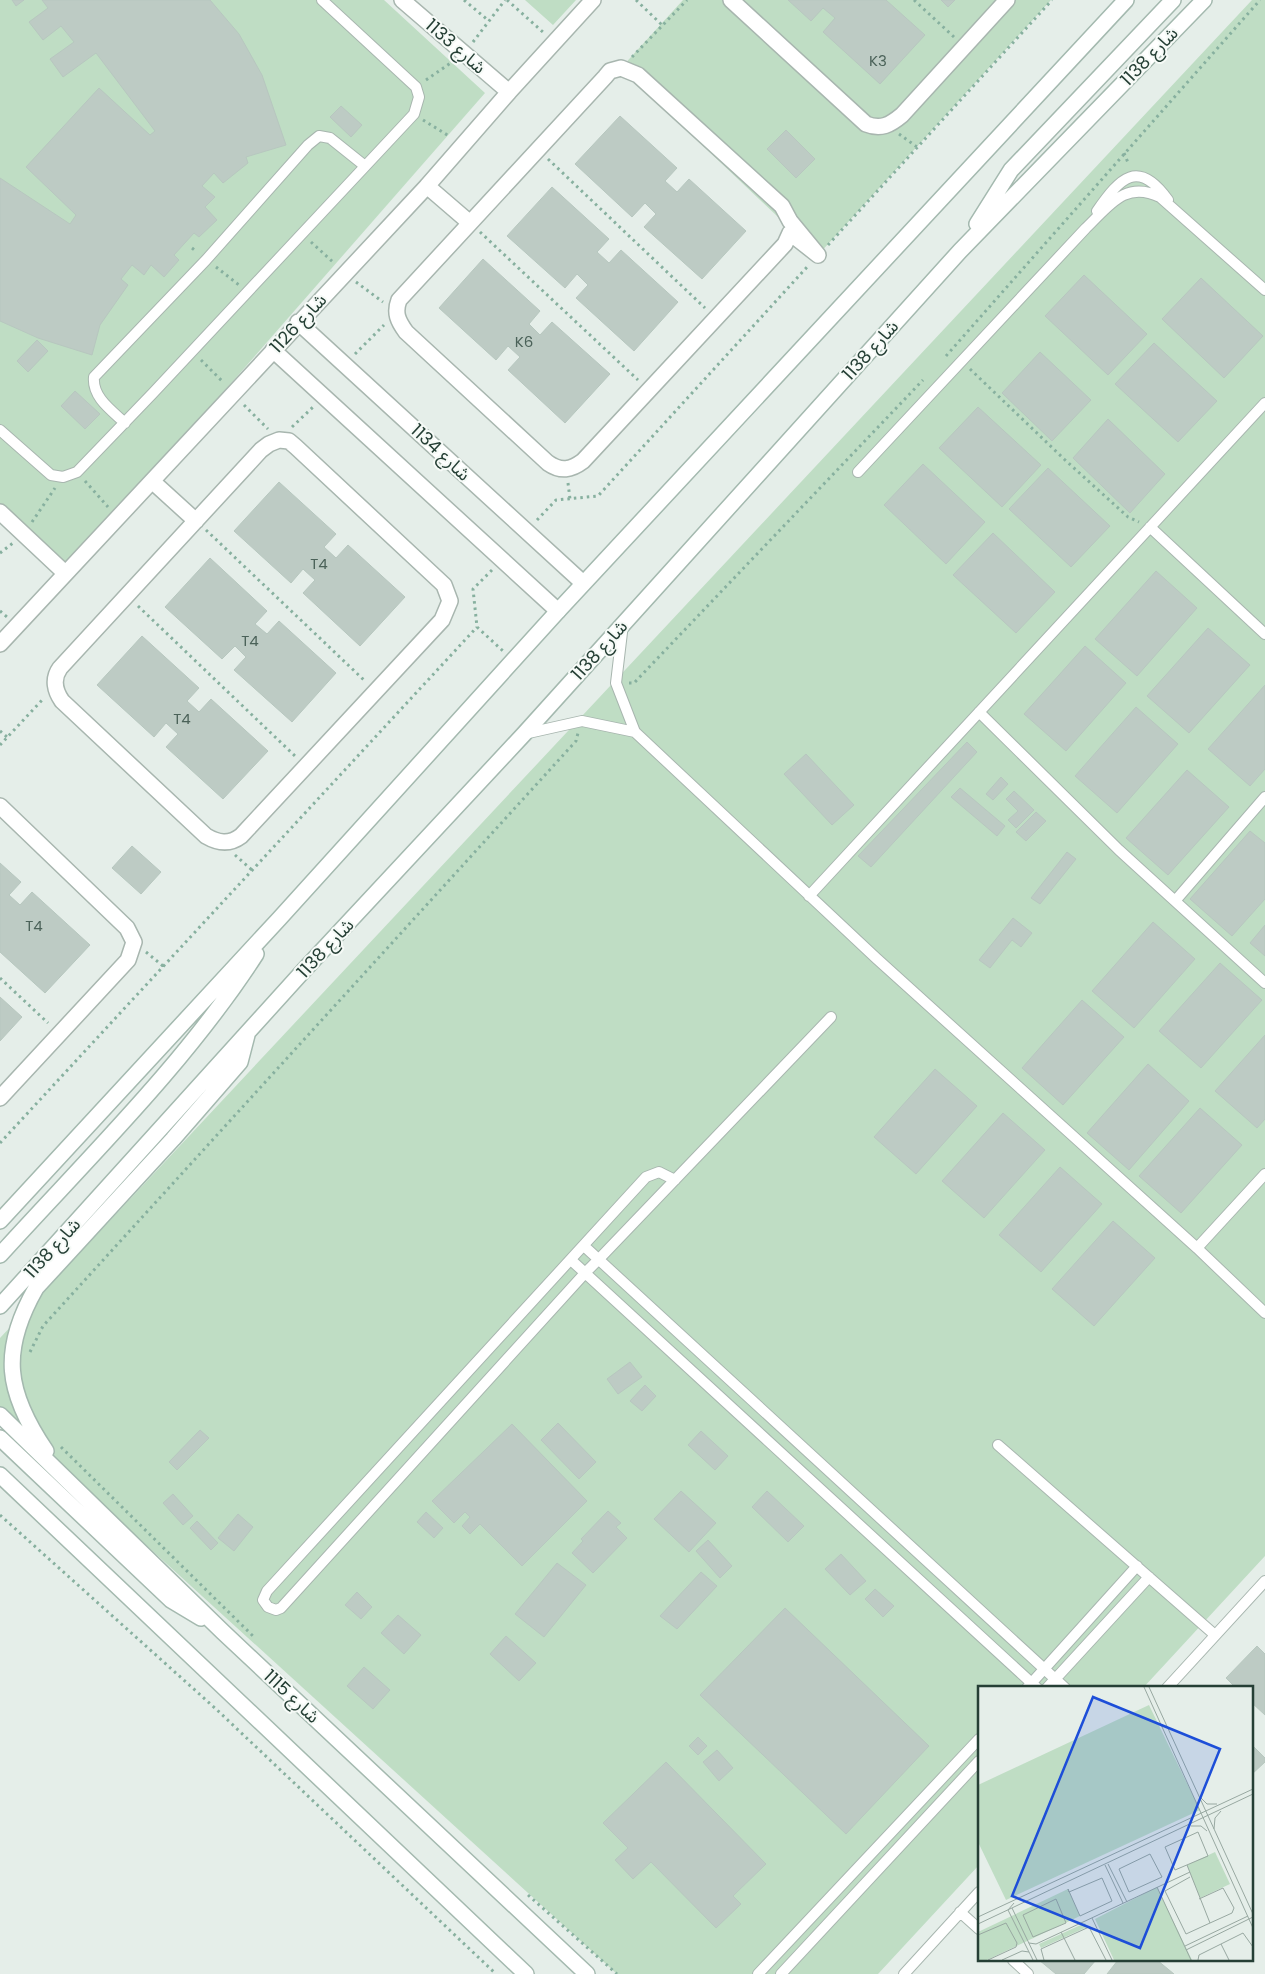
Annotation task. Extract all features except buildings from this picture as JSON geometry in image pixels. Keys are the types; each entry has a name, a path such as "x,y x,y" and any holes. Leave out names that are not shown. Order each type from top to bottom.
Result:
{"street":[{"name":"شارع 1133","path":"402,0 509,92"},
{"name":"شارع 1126","path":"0,644 298,322 428,186 509,92 593,0"},
{"path":"731,0 866,124 874,127 888,126 902,115 1007,0"},
{"path":"960,251 1011,170 1174,0"},
{"name":"شارع 1138","path":"0,1306 248,1032 524,734 960,251 1204,0"},
{"path":"0,1221 279,919 583,583 1125,1"},
{"path":"621,68 638,75 782,206 790,221 818,255 790,233 785,244 716,319 583,461 572,468 560,469 548,463 406,332 397,318 399,300 604,77 610,72 621,68"},
{"path":"428,186 470,223"},
{"name":"شارع 1134","path":"298,322 583,583"},
{"path":"273,350 558,611"},
{"path":"285,440 296,446 444,585 450,601 442,620 241,836 229,842 217,842 206,836 62,701 55,687 60,668 196,521 261,450 268,444 285,440"},
{"path":"152,481 196,521"},
{"path":"0,512 66,573"},
{"path":"0,806 127,928 134,942 128,960 0,1098"},
{"path":"0,1255 170,1069 239,980 279,919"},
{"path":"64,1477 31,1429 14,1392 18,1359 13,1338 22,1311 36,1288 173,1140 240,1062 248,1032"},
{"path":"0,1210 19,1200"},
{"name":"شارع 1115","path":"0,1415 224,1632 587,1974"},
{"path":"0,1438 171,1600 224,1632"},
{"path":"0,1475 526,1974"},
{"path":"0,1489 37,1512"}],"lane":[{"path":"0,430 51,475 63,477 77,472 414,114 419,97 416,87 322,0"},
{"path":"125,423 101,400 93,387 94,377 206,260 308,145 319,136 330,138 365,166"},
{"path":"858,472 1086,228 1115,185 1124,179 1145,178 1154,183 1173,207 1265,290"},
{"path":"809,896 1265,403"},
{"path":"1150,527 1265,634"},
{"path":"623,623 616,683 635,732 809,896 1197,1248 1265,1313"},
{"path":"979,712 1120,850 1265,983"},
{"path":"524,734 582,721 635,732"},
{"path":"1175,900 1265,797"},
{"path":"675,1180 658,1172 649,1173 266,1591 263,1600 268,1607 276,1610 281,1608 586,1272 675,1180 831,1017"},
{"path":"1197,1248 1265,1174"},
{"path":"584,1246 1063,1686"},
{"path":"571,1260 1032,1686 1044,1668 1137,1566"},
{"path":"998,1445 1215,1635"},
{"path":"1049,1686 1149,1577"},
{"path":"1169,1686 1265,1581"},
{"path":"758,1974 978,1740"},
{"path":"781,1974 978,1762"},
{"path":"904,1974 978,1893"},
{"path":"960,1912 978,1928"},
{"path":"1015,1962 1028,1974"}],"path":[{"path":"464,0 489,21"},
{"path":"507,0 554,42"},
{"path":"636,0 662,26"},
{"path":"621,68 687,0"},
{"path":"914,0 963,46"},
{"path":"535,539 537,518 556,500 598,496 1052,0"},
{"path":"941,361 1260,0"},
{"path":"414,114 463,145"},
{"path":"538,149 716,319"},
{"path":"470,223 649,390"},
{"path":"192,248 247,291"},
{"path":"962,361 1064,459 1128,517 1150,527"},
{"path":"616,683 634,683 928,375"},
{"path":"77,472 118,518"},
{"path":"0,553 24,534 63,477"},
{"path":"196,521 375,691"},
{"path":"509,567 496,566 473,589 477,627 514,659"},
{"path":"127,595 306,766"},
{"path":"0,1143 477,627"},
{"path":"0,745 55,687"},
{"path":"18,1359 43,1326 576,741 582,721"},
{"path":"0,731 7,737"},
{"path":"134,942 163,966"},
{"path":"0,978 60,1034"},
{"path":"57,1442 256,1640"},
{"path":"0,1515 216,1709 496,1974"},
{"path":"526,1893 618,1974"}],"green space":[{"path":"0,0 384,0 485,93 65,573 0,513"},
{"path":"525,0 576,0 553,25"},
{"path":"683,0 1051,0 818,255 621,68"},
{"path":"1252,0 1265,0 1265,1556 1145,1686 978,1686 978,1866 878,1974 617,1974 0,1412 0,1338"}]}
